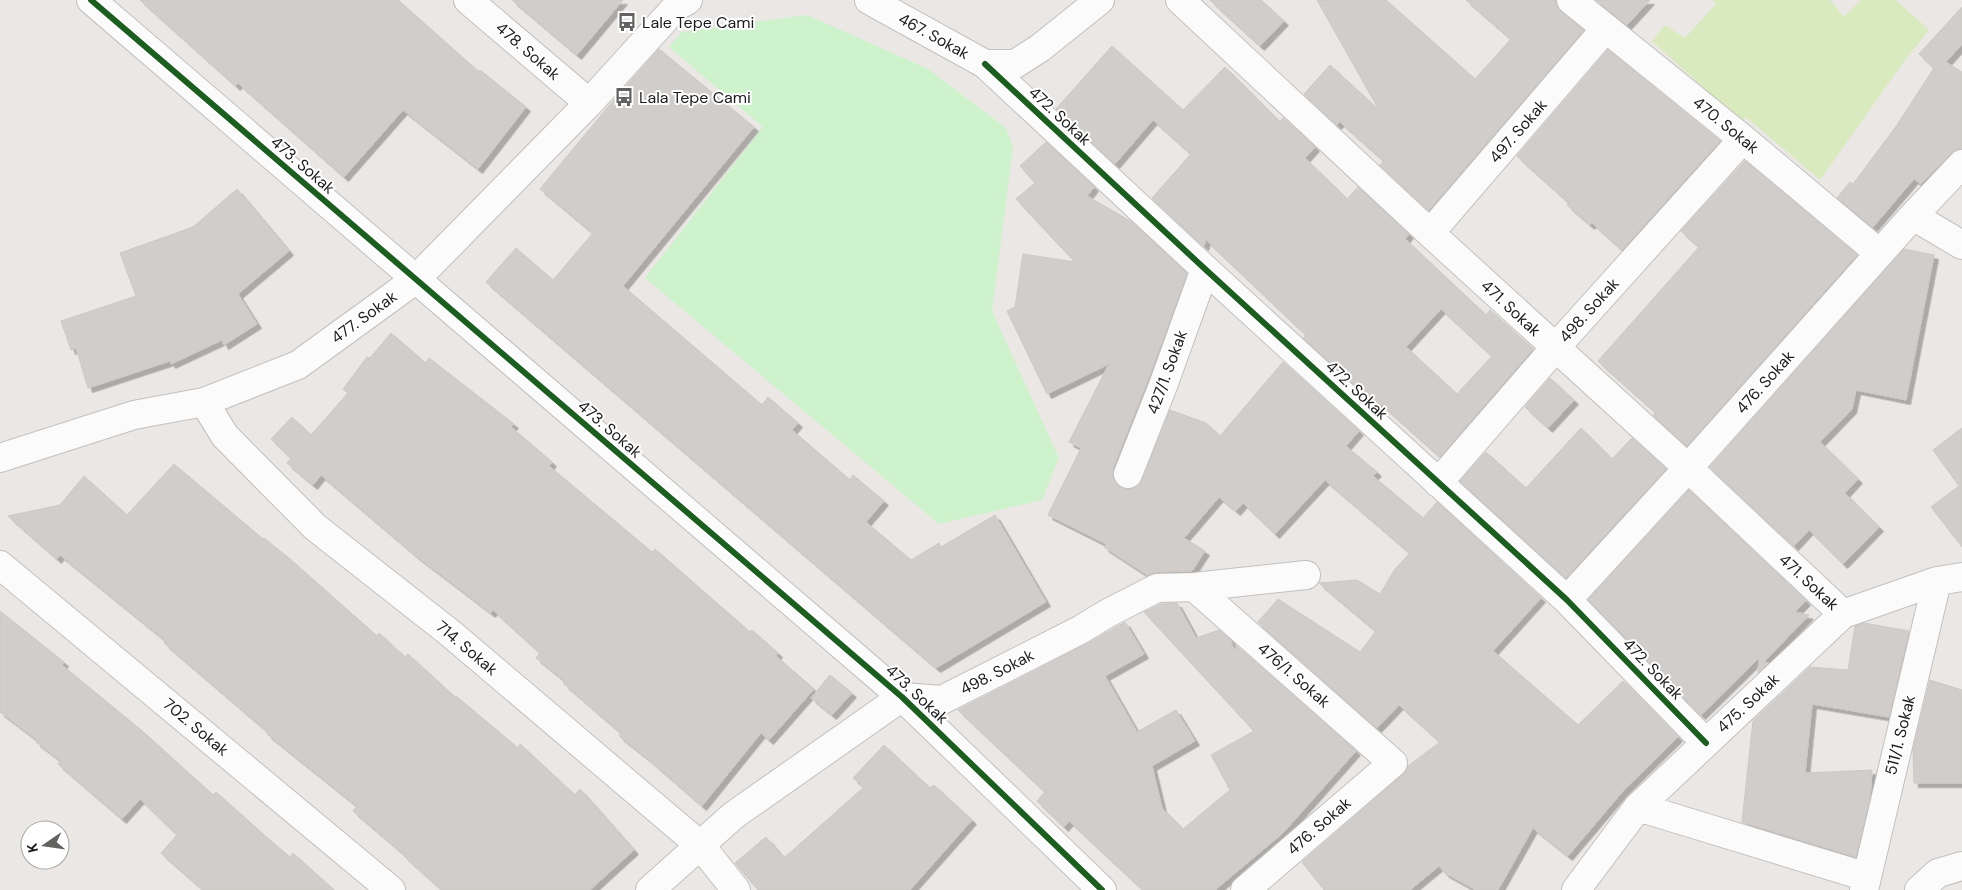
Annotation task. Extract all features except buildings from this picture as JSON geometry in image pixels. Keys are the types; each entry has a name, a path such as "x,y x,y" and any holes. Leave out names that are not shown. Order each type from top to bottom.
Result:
{"street":[{"name":"473. Sokak","path":"91,0 902,697 1102,890"},
{"name":"478. Sokak","path":"468,0 588,103"},
{"name":"477. Sokak","path":"0,458 134,415 204,402 298,365 415,280 588,103 676,8 688,0"},
{"name":"467. Sokak","path":"869,0 985,64 1015,64 1040,48 1100,0"},
{"name":"471. Sokak","path":"1180,0 1430,233 1688,468 1843,614"},
{"name":"470. Sokak","path":"1572,0 1879,253"},
{"name":"497. Sokak","path":"1430,233 1606,28"},
{"name":"472. Sokak","path":"985,64 1205,269 1567,600 1706,743"},
{"name":"498. Sokak","path":"1438,483 1555,348 1743,139"},
{"name":"476. Sokak","path":"1567,600 1688,468 1879,253 1962,164"},
{"path":"1913,216 1962,245"},
{"name":"427/1. Sokak","path":"1128,474 1164,383 1205,269"},
{"name":"714. Sokak","path":"204,402 225,436 315,527 450,633 701,846 736,890"},
{"name":"702. Sokak","path":"0,565 391,890"},
{"name":"498. Sokak","path":"902,697 942,700 1080,630 1108,613 1157,588 1194,587 1306,574"},
{"name":"475. Sokak","path":"1576,890 1638,807 1843,614 1949,579"},
{"name":"511/1. Sokak","path":"1866,884 1949,579"},
{"name":"476/1. Sokak","path":"1194,587 1393,763"},
{"path":"650,890 734,815 902,697"},
{"name":"476. Sokak","path":"1245,890 1393,763"},
{"path":"1638,807 1866,884"},
{"path":"1919,890 1938,873 1962,866"}],"green space":[{"path":"1713,0 1830,0 1844,17 1861,0 1896,0 1929,30 1905,60 1820,180 1746,117 1742,123 1652,41 1665,25 1685,38 1716,4"},
{"path":"807,15 928,69 1006,128 1013,147 992,311 1059,458 1042,500 939,524 645,278 763,127 669,47 682,32"}],"cycle path":[{"path":"91,0 902,697 1102,890"},
{"path":"985,64 1205,269 1567,600 1706,743"}],"place":[{"name":"Lale Tepe Cami","path":"627,22"},
{"name":"Lala Tepe Cami","path":"624,97"}]}
